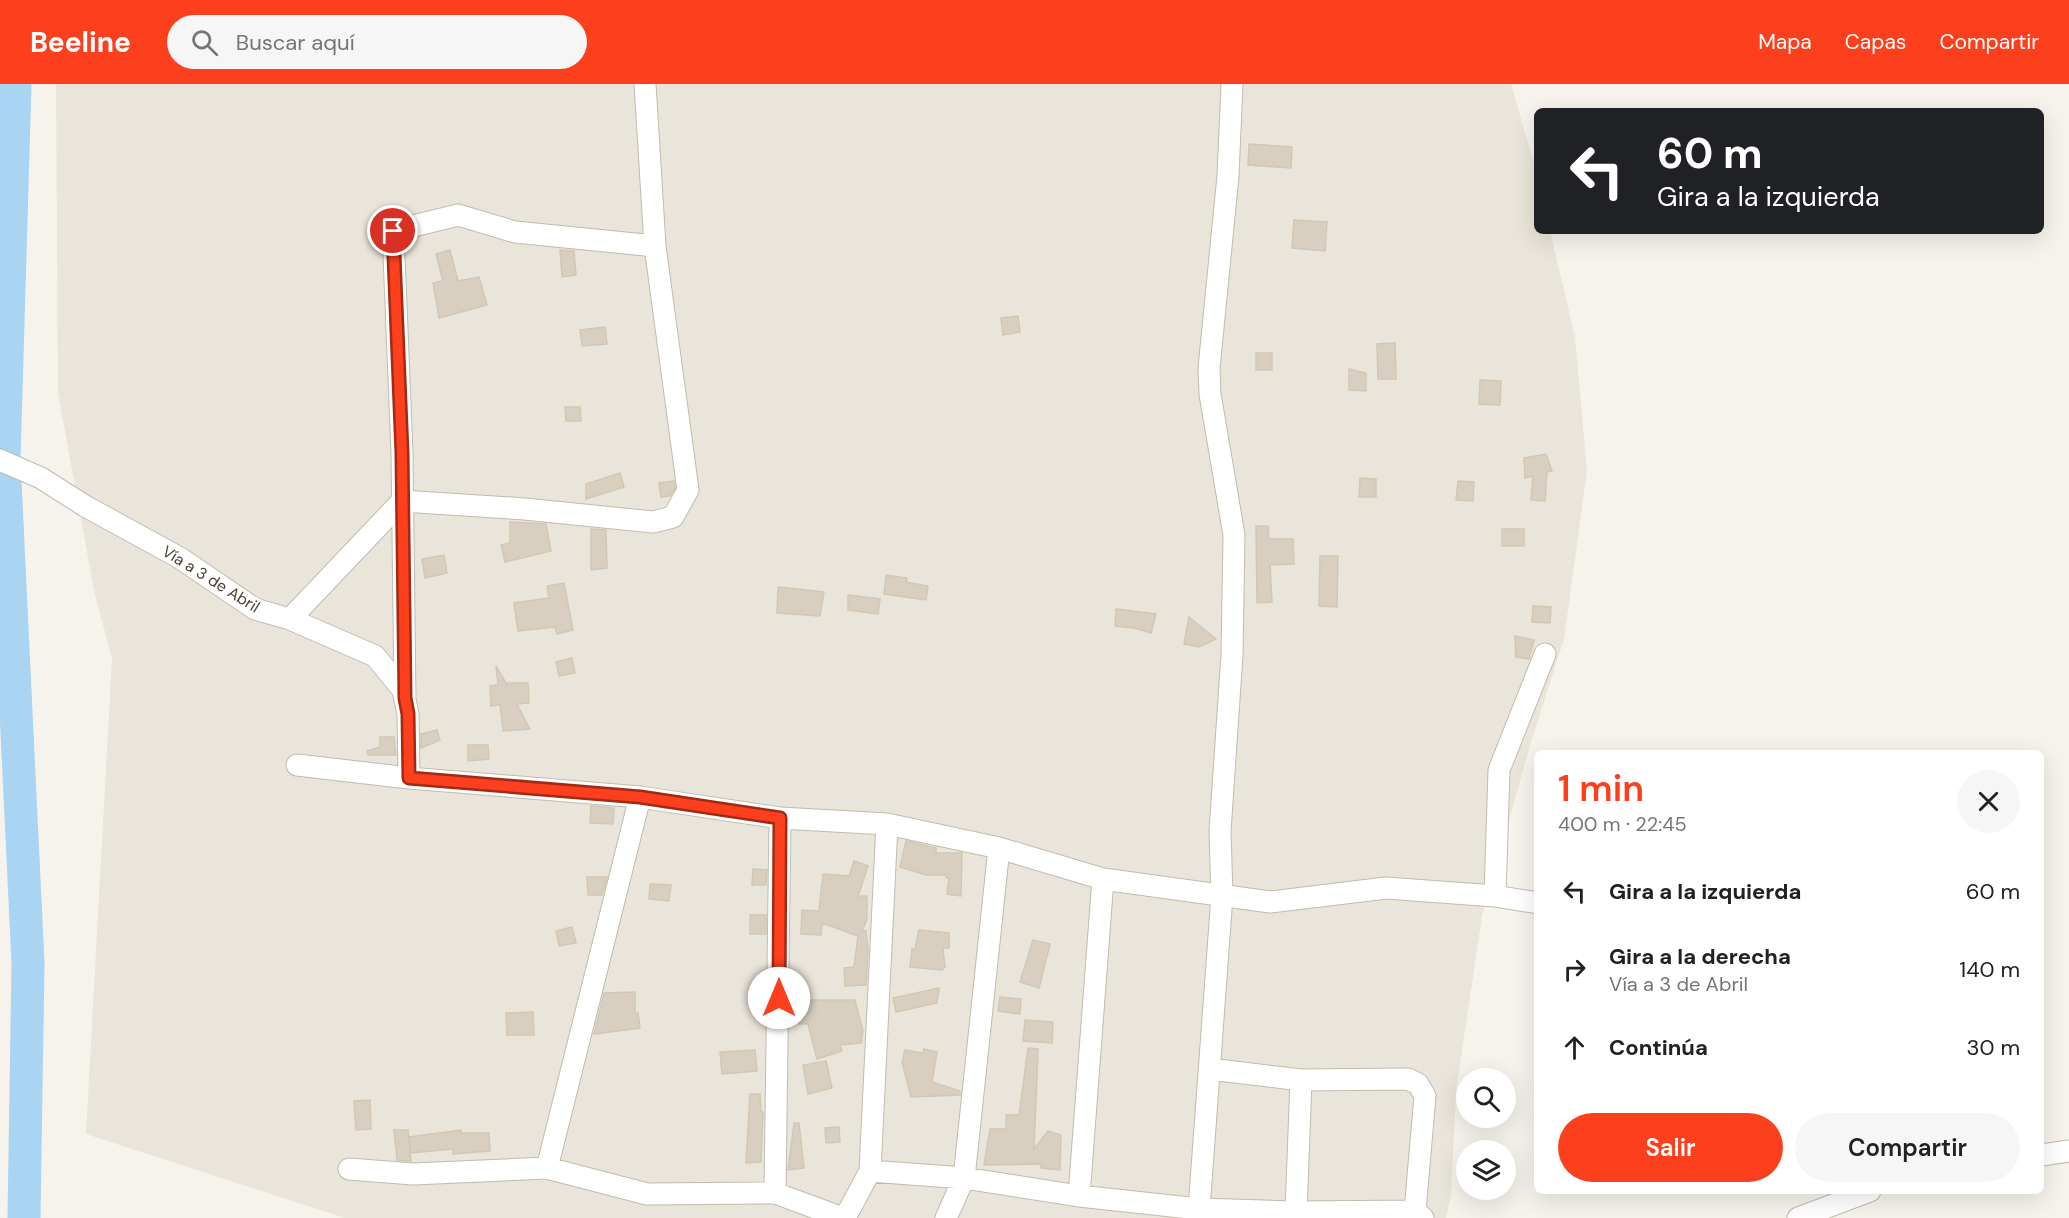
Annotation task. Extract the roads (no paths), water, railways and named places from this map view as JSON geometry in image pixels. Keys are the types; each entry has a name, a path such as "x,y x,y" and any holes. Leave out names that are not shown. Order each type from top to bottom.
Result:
{"street":[{"path":"402,501 525,509 652,522 673,517 688,490 655,246 645,84"},
{"path":"1199,1209 1222,896 1220,831 1232,655 1234,535 1212,405 1209,368 1228,176 1233,84"},
{"path":"405,698 402,501 393,231 458,215 515,232 655,246"},
{"name":"Vía a 3 de Abril","path":"0,460 41,478 85,506 180,558 255,609 290,619 375,656 403,690 408,714 409,778"},
{"path":"290,619 402,501"},
{"path":"1495,896 1499,770 1545,654"},
{"path":"297,765 409,778 640,797 780,818 887,824 999,848 1103,879 1270,902 1386,888 1495,896 1534,902"},
{"path":"547,1168 640,797"},
{"path":"775,1193 780,818"},
{"path":"349,1169 413,1174 547,1168 647,1194 775,1193 844,1218 870,1171 887,824"},
{"path":"946,1218 964,1178 999,848"},
{"path":"1079,1196 1103,879"},
{"path":"870,1171 964,1178 1079,1196 1199,1209 1419,1215 1425,1096 1418,1084 1408,1079 1300,1080 1210,1069"},
{"path":"1296,1212 1300,1080"},
{"path":"2044,1155 2069,1151"},
{"path":"1798,1218 1862,1194"}],"waterway":[{"path":"15,84 4,460 28,963 24,1218"},
{"path":"0,518 5,507"}]}
